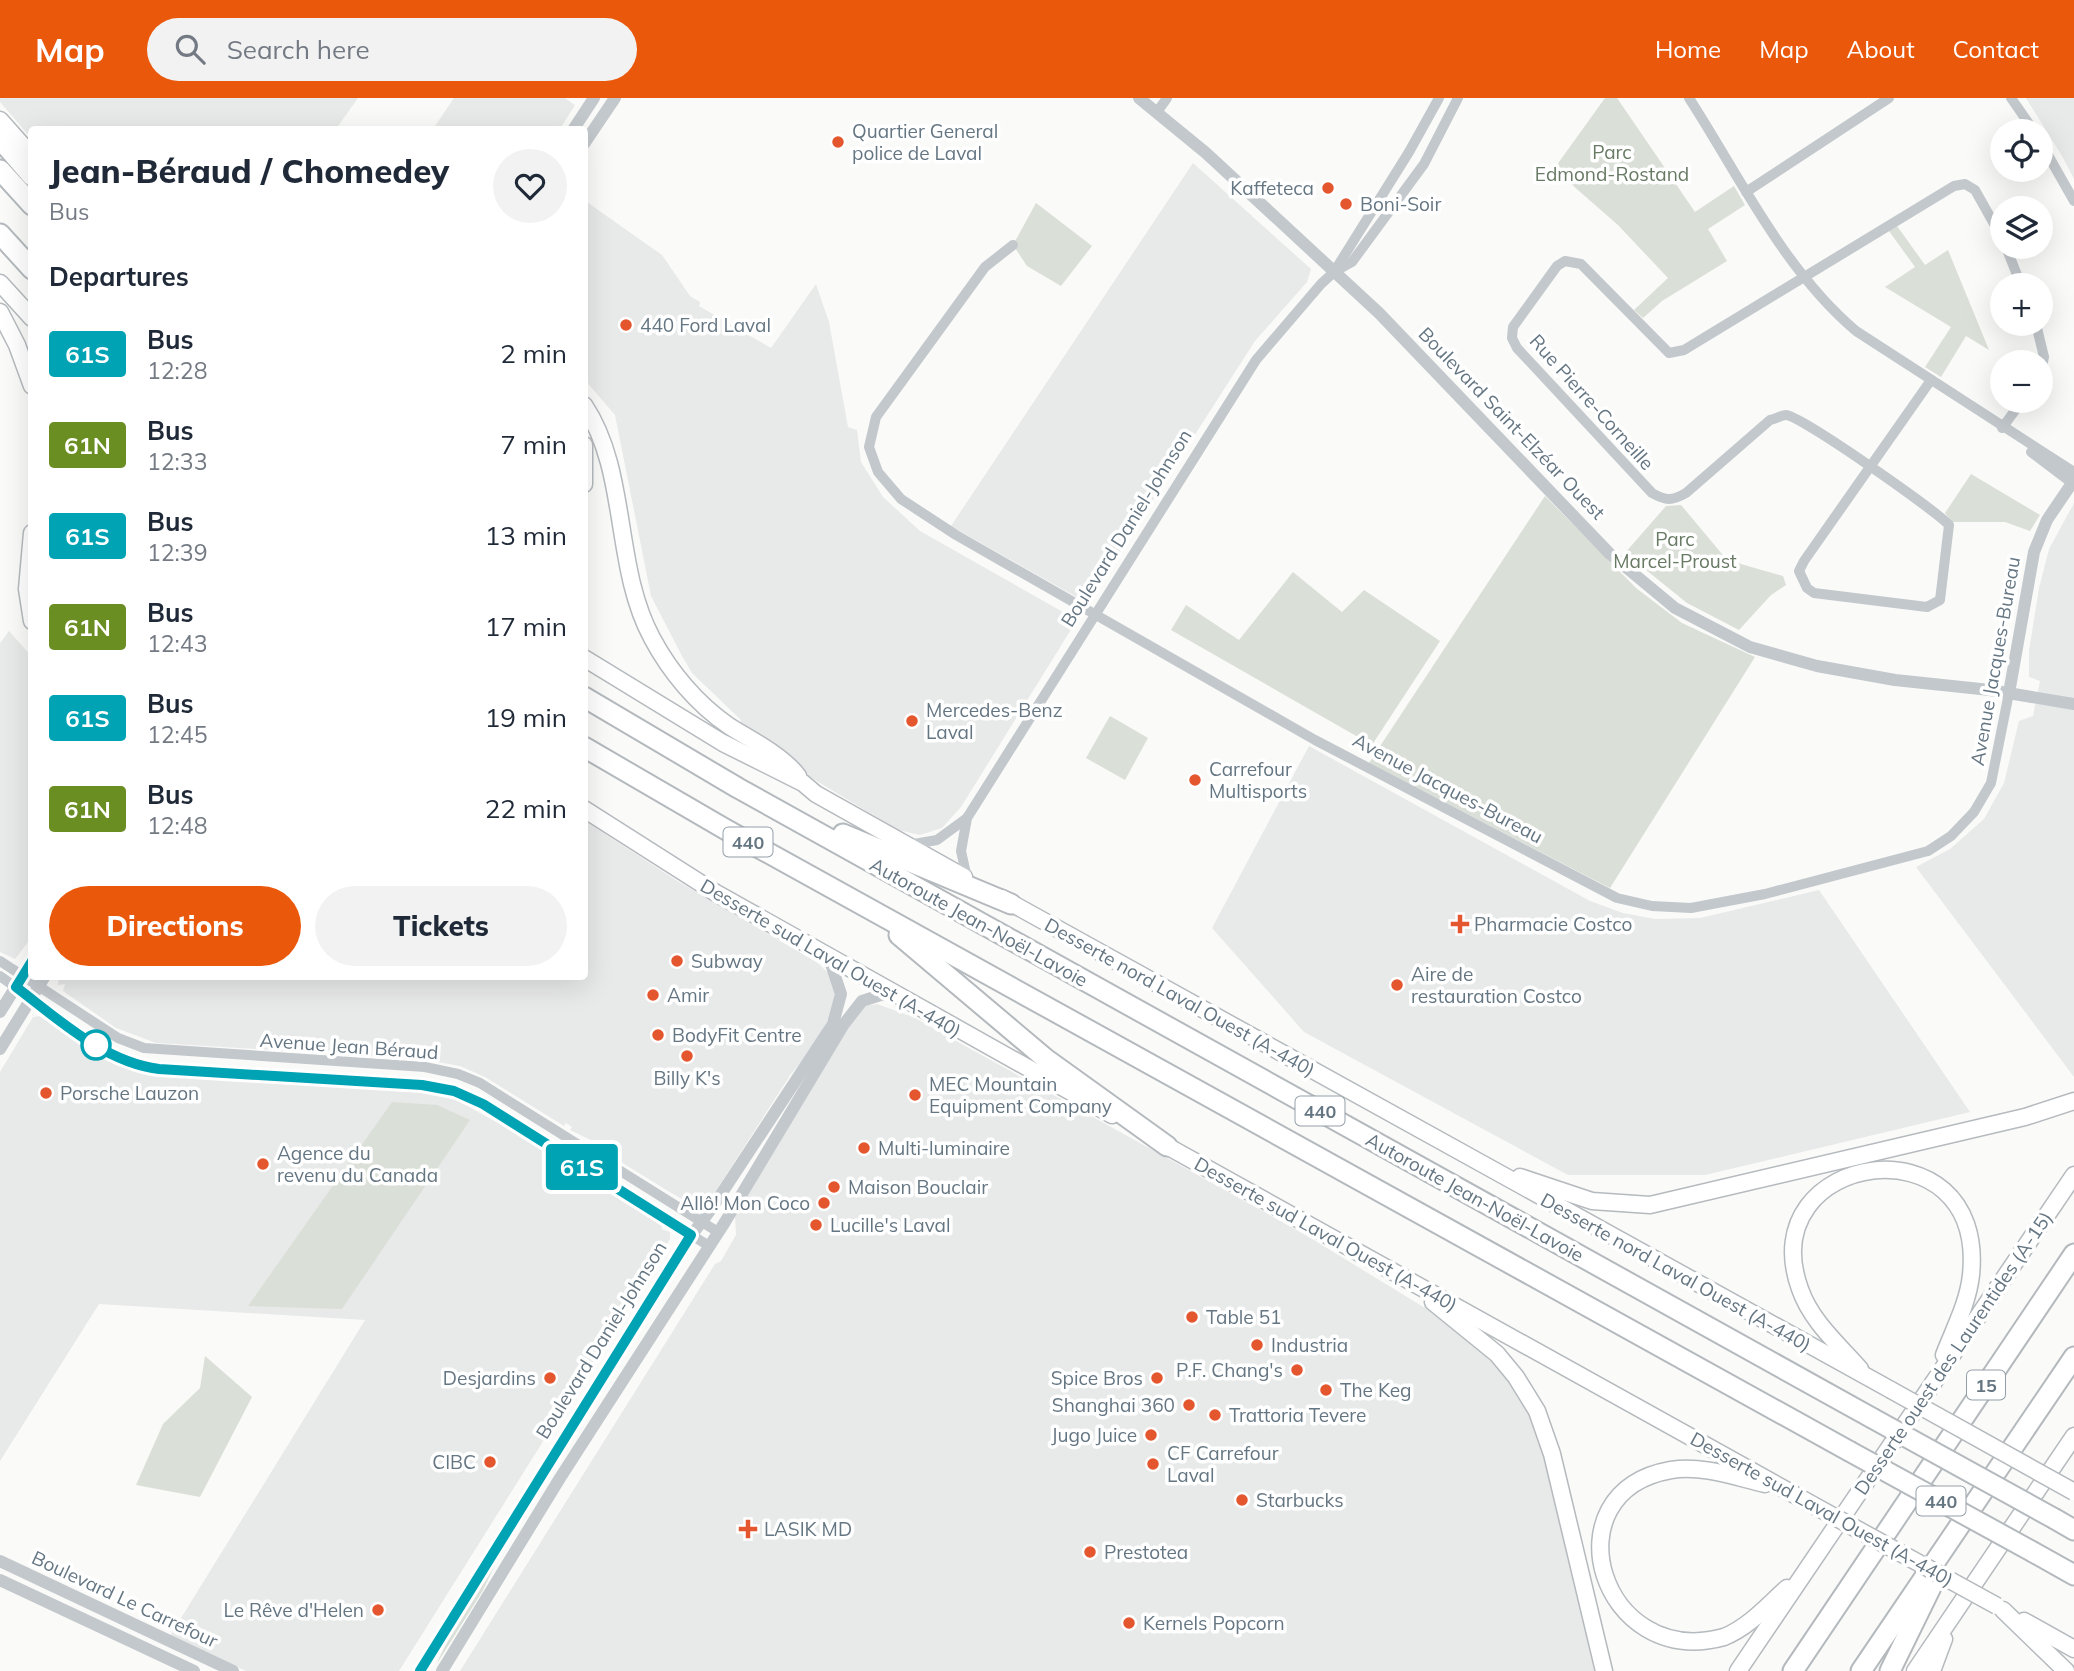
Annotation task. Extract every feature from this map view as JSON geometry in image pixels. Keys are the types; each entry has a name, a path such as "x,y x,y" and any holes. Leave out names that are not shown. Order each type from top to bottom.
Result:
{"highway":[{"path":"0,139 28,171"},
{"path":"0,170 28,201"},
{"path":"0,234 28,265"},
{"name":"Autoroute Jean-Noël-Lavoie","path":"588,699 767,804 2074,1530"},
{"name":"Autoroute Jean-Noël-Lavoie","path":"588,749 864,906 2074,1575"},
{"path":"767,804 1011,904"},
{"path":"864,906 1046,1059 1167,1146"},
{"name":"15","path":"1793,1671 2074,1254"},
{"path":"1861,1671 2074,1357"},
{"path":"1889,1671 1913,1629 1956,1531"}],"main road":[{"path":"0,120 28,152"},
{"path":"0,283 28,314"},
{"path":"0,312 17,345 28,375"},
{"path":"588,413 603,443 629,578 653,639 693,695 727,724 793,770 803,783"},
{"path":"28,578 28,595"},
{"name":"Desserte nord Laval Ouest (A-440)","path":"588,660 723,743 803,783 816,794 1011,904 2074,1492"},
{"name":"Desserte sud Laval Ouest (A-440)","path":"588,812 695,881 829,958 2074,1649"},
{"path":"1484,1165 1592,1201 1650,1205 2025,1117 2074,1101"},
{"path":"1869,1378 1808,1307 1795,1272 1795,1245 1802,1219 1824,1190 1851,1174 1885,1168 1911,1173 1937,1186 1958,1210 1970,1240 1972,1267 1968,1295 1932,1384"},
{"name":"Desserte ouest des Laurentides (A-15)","path":"1738,1671 2074,1175"},
{"path":"1394,1272 1484,1342 1507,1366 1530,1399 1549,1444 1604,1671"},
{"path":"1915,1671 2074,1436"},
{"path":"1786,1490 1694,1469 1663,1472 1643,1480 1619,1500 1605,1524 1599,1551 1602,1580 1616,1609 1640,1630 1667,1642 1697,1644 1740,1629 1807,1570"},
{"path":"2000,1608 2066,1671"},
{"path":"1932,1671 1952,1617"}],"street":[{"path":"576,126 594,98"},
{"path":"588,138 615,98"},
{"name":"Boulevard Saint-Elzéar Ouest","path":"1139,98 1210,156 1419,353 1620,564 1687,616 1750,647 1817,666 1895,680 2009,693 2074,704"},
{"path":"1157,113 1167,98"},
{"name":"Boulevard Daniel-Johnson","path":"967,878 961,851 967,818 1256,360 1279,329 1334,272 1409,152 1439,98"},
{"name":"Boulevard Daniel-Johnson","path":"1334,272 1352,262 1424,164 1458,98"},
{"path":"1746,192 1889,98"},
{"path":"2011,98 2026,119"},
{"path":"1693,100 1746,192 1805,278 1836,314 1856,331 2073,478"},
{"path":"2053,164 2074,201"},
{"name":"Rue Pierre-Corneille","path":"1869,467 1800,420 1786,415 1770,420 1686,493 1672,500 1663,500 1634,474 1517,348 1512,338 1513,327 1557,266 1565,261 1581,264 1669,354 1684,350 1954,186 1965,184 1975,190 1990,217"},
{"name":"Avenue Jacques-Bureau","path":"1013,245 985,267 876,416 869,447 878,472 901,499 956,535 1387,779 1617,898 1652,906 1691,908 1716,904 1902,860 1928,851 1951,835 1974,812 1991,783 2034,552 2047,520 2073,478"},
{"path":"1869,467 1948,525 1940,600 1935,605 1927,607 1814,593 1801,579 1799,571 1804,561 1869,467 1931,380"},
{"path":"2002,428 2013,413"},
{"name":"Boulevard Daniel-Johnson","path":"908,845 937,840 967,818"},
{"name":"Boulevard Daniel-Johnson","path":"420,1671 691,1235 836,1018 841,994 829,958"},
{"name":"Avenue Jean Béraud","path":"0,961 31,999 106,1051 144,1066 397,1082 454,1091 483,1104 709,1245"},
{"path":"0,1012 28,967"},
{"name":"Avenue Jean Béraud","path":"0,975 19,981 42,981 118,1038 144,1048 406,1066 457,1074 507,1099 718,1232"},
{"path":"0,1049 42,981"},
{"name":"Boulevard Daniel-Johnson","path":"442,1671 718,1232 852,1012 865,999 890,992"},
{"name":"Boulevard Le Carrefour","path":"0,1561 233,1671"},
{"name":"Boulevard Le Carrefour","path":"0,1580 194,1671"}],"shaded area":[{"path":"0,98 358,98 338,126 28,126 28,135 0,102"},
{"path":"454,98 565,98 575,105 562,126 435,126"},
{"path":"2026,98 2074,98 2074,179 2053,142 2053,119 2039,119"},
{"path":"1193,163 1311,269 1307,282 1255,341 1087,603 951,526"},
{"path":"588,203 662,255 690,296 700,302 699,306 771,348 816,284 829,322 848,427 857,430 861,462 883,497 920,531 1070,616 1072,628 961,807 942,828 920,835 898,830 795,768 739,727 741,720 692,673 651,596 615,415 588,384"},
{"path":"2074,503 2074,1077 1916,867 1950,849 1984,819 2004,783 2019,721 2033,716 2040,681 2029,677 2029,651 2039,588 2049,549"},
{"path":"9,631 28,652 28,942 15,959 0,952 0,643"},
{"path":"1309,746 1590,901 1623,913 1655,919 1700,918 1819,890 1970,1112 1705,1175 1568,1175 1304,1032 1212,928"},
{"path":"588,823 679,882 818,963 829,974 836,991 834,1010 809,1053 791,1074 710,1200 702,1205 692,1205 595,1146 597,1143 570,1130 572,1127 566,1123 564,1126 485,1077 460,1066 420,1059 156,1043 116,1028 63,991 65,984 58,985 59,980 588,980"},
{"path":"877,1004 913,1017 1304,1234 1443,1319 1507,1372 1539,1428 1599,1671 460,1671 715,1264 721,1261 736,1235 735,1216 823,1068 859,1011 866,1006"},
{"path":"39,1016 112,1063 151,1076 404,1090 457,1100 662,1226 661,1229 670,1232 670,1239 399,1671 246,1671 170,1636 365,1320 99,1304 0,1461 0,1072 33,1017"}],"green space":[{"name":"Parc Edmond-Rostand","path":"1605,98 1617,98 1695,212 1734,186 1745,205 1708,229 1727,261 1662,301 1643,318 1634,310 1668,278 1618,225 1554,169"},
{"path":"1036,203 1092,246 1061,286 1027,266 1013,245"},
{"path":"1897,226 1925,265 1948,250 1989,350 1966,336 1941,377 1925,367 1951,327 1885,287 1915,267 1889,231"},
{"path":"1971,474 2040,515 2030,531 2005,522 1952,522 1945,513"},
{"path":"1545,496 1636,588 1682,623 1755,657 1610,888 1369,763"},
{"name":"Parc Marcel-Proust","path":"1681,505 1727,560 1783,576 1786,585 1771,595 1739,630 1687,603 1625,553 1666,506"},
{"path":"1293,572 1342,612 1364,590 1440,641 1372,745 1171,630 1186,605 1239,640"},
{"path":"1110,716 1148,738 1125,780 1086,758"},
{"path":"392,1102 437,1105 470,1120 342,1309 248,1306"},
{"path":"205,1356 252,1397 200,1497 136,1485 163,1424 200,1388"},
{"path":"502,1551 482,1592 436,1665 451,1633"}],"bus line":[{"name":"61S","path":"28,968 16,987 100,1047 131,1063 159,1069 397,1082 454,1091 483,1104 691,1235 420,1671"}],"place":[{"name":"Quartier General police de Laval","path":"838,142"},
{"name":"Kaffeteca","path":"1328,188"},
{"name":"Boni-Soir","path":"1346,204"},
{"name":"440 Ford Laval","path":"626,325"},
{"name":"Mercedes-Benz Laval","path":"912,721"},
{"name":"Carrefour Multisports","path":"1195,780"},
{"name":"Pharmacie Costco","path":"1460,924"},
{"name":"Subway","path":"677,961"},
{"name":"Aire de restauration Costco","path":"1397,985"},
{"name":"Amir","path":"653,995"},
{"name":"BodyFit Centre","path":"658,1035"},
{"name":"Billy K's","path":"687,1056"},
{"name":"Porsche Lauzon","path":"46,1093"},
{"name":"MEC Mountain Equipment Company","path":"915,1095"},
{"name":"Multi-luminaire","path":"864,1148"},
{"name":"Agence du revenu du Canada","path":"263,1164"},
{"name":"Maison Bouclair","path":"834,1187"},
{"name":"Allô! Mon Coco","path":"824,1203"},
{"name":"Lucille's Laval","path":"816,1225"},
{"name":"Table 51","path":"1192,1317"},
{"name":"Industria","path":"1257,1345"},
{"name":"P.F. Chang's","path":"1297,1370"},
{"name":"Desjardins","path":"550,1378"},
{"name":"Spice Bros","path":"1157,1378"},
{"name":"The Keg","path":"1326,1390"},
{"name":"Shanghai 360","path":"1189,1405"},
{"name":"Trattoria Tevere","path":"1215,1415"},
{"name":"Jugo Juice","path":"1151,1435"},
{"name":"CIBC","path":"490,1462"},
{"name":"CF Carrefour Laval","path":"1153,1464"},
{"name":"Starbucks","path":"1242,1500"},
{"name":"LASIK MD","path":"748,1529"},
{"name":"Prestotea","path":"1090,1552"},
{"name":"Le Rêve d'Helen","path":"378,1610"},
{"name":"Kernels Popcorn","path":"1129,1623"}]}
